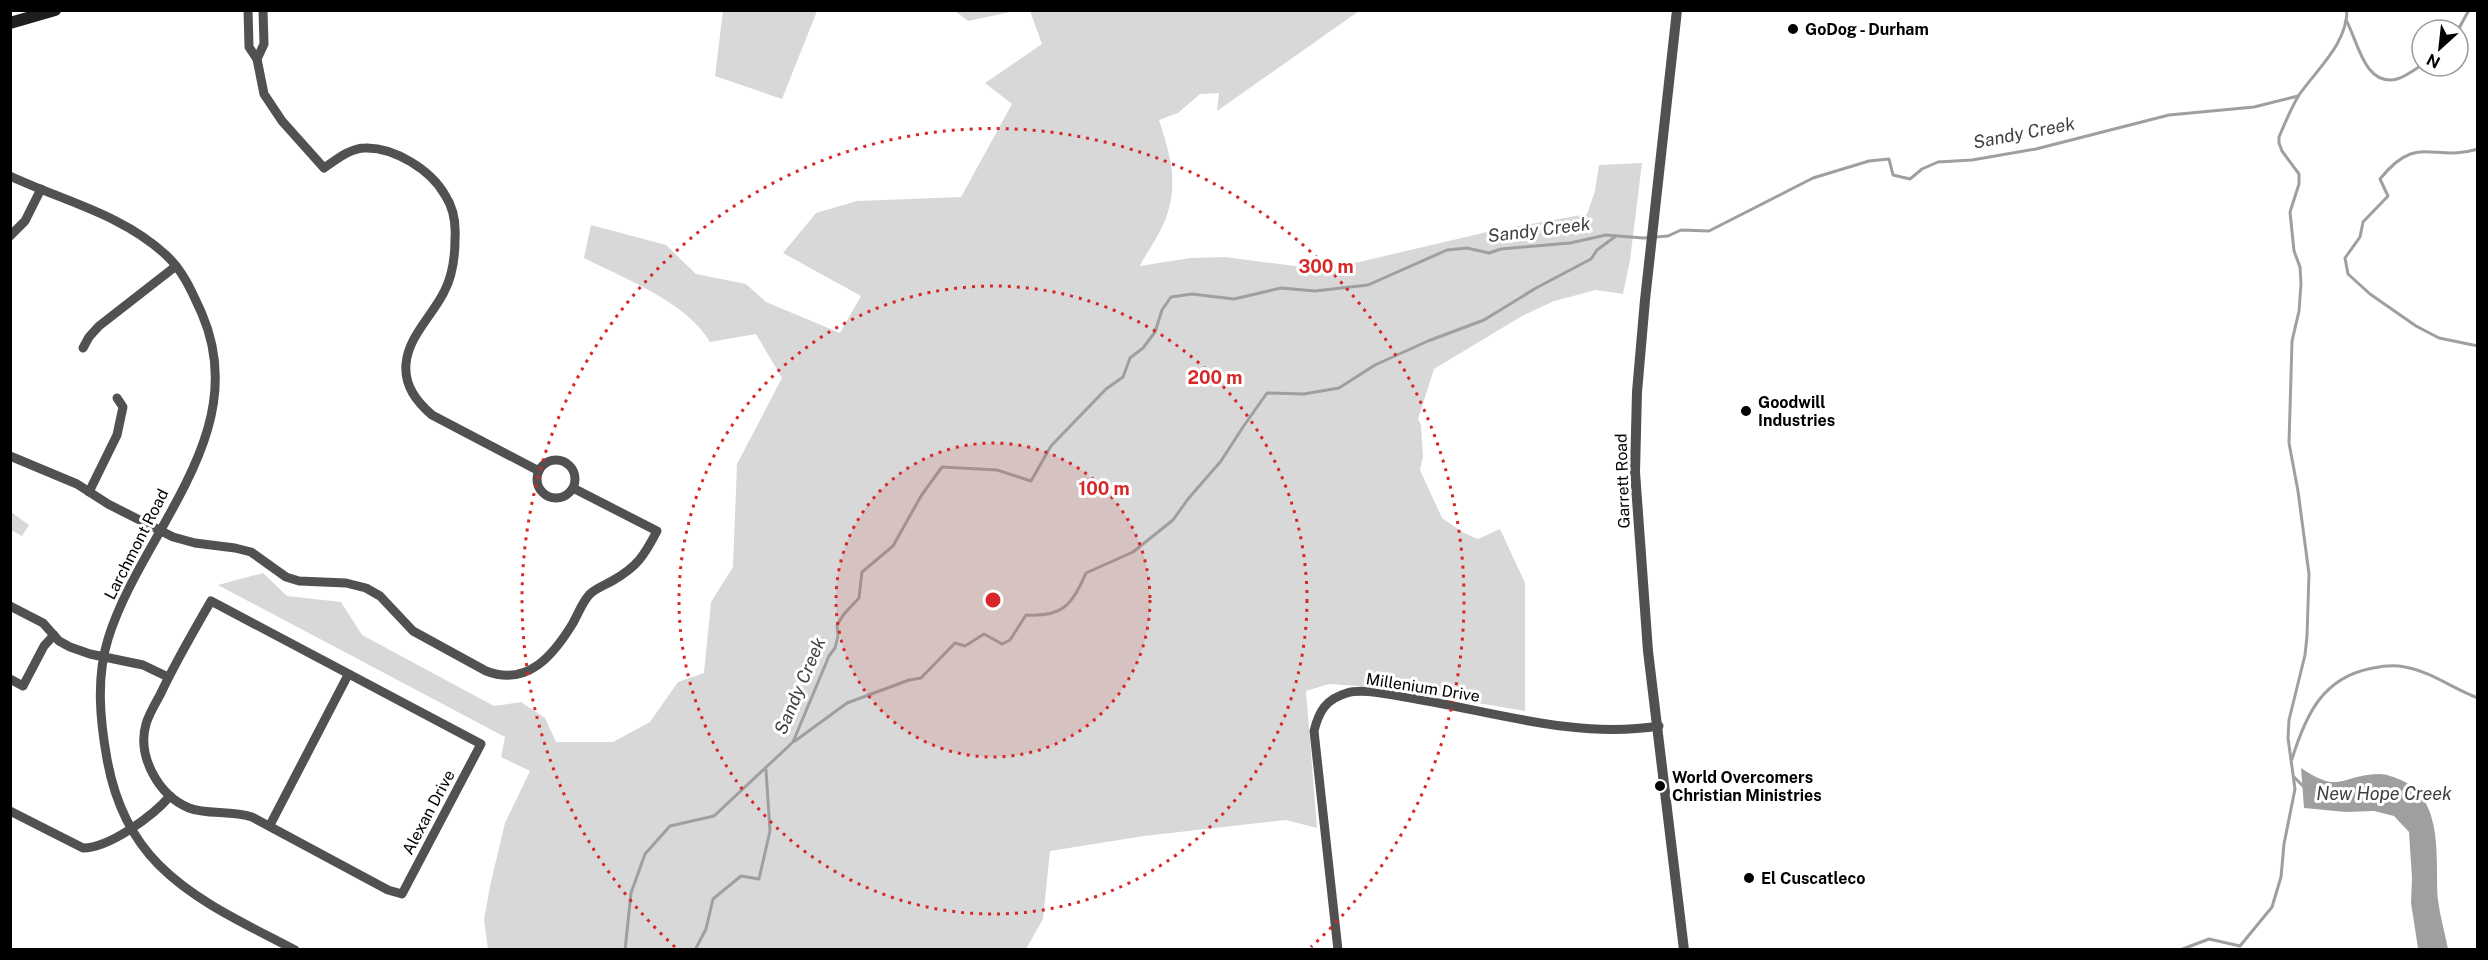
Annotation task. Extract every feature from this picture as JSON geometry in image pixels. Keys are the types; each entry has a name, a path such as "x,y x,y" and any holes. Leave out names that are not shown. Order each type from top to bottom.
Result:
{"main road":[{"path":"10,23 55,10"}],"street":[{"path":"248,10 249,47 257,59 261,84 272,108 324,168 354,151 364,148 378,150 396,155 411,163 433,178 446,195 453,215 456,238 451,272 444,292 407,352 406,379 419,403 432,415 539,471"},
{"path":"257,59 264,44 263,10"},
{"name":"Garrett Road","path":"1677,10 1649,260 1637,392 1635,466 1643,594 1684,950"},
{"name":"Larchmont Road","path":"10,176 90,208 136,231 151,242 176,266 190,286 213,343 216,375 214,406 202,448 120,608 104,657 101,700 104,741 115,791 130,827 157,863 209,904 295,950"},
{"path":"10,236 25,221 41,189"},
{"path":"83,348 99,326 176,266"},
{"path":"89,492 117,435 123,407 117,398"},
{"path":"10,456 76,484 160,531 195,543 251,552 286,577 299,581 346,583 366,588 380,596 413,631 477,666 497,675 510,676 520,675 538,666 564,637 589,594 634,567 645,555 657,531 573,488"},
{"path":"558,460 564,462 575,476 573,488 563,496 551,497 541,490 537,477 539,471 547,463 558,460"},
{"name":"Alexan Drive","path":"211,601 481,744 402,894 388,890 270,825 240,813 198,810 185,806 171,796 154,776 147,759 144,742 146,725 168,677 211,601"},
{"path":"10,606 43,623 70,647 143,665 168,677"},
{"path":"10,679 23,686 44,646 54,635"},
{"path":"270,825 348,675"},
{"name":"Millenium Drive","path":"1338,950 1314,731 1319,713 1326,702 1349,692 1385,694 1576,729 1636,729 1659,726"},
{"path":"10,811 83,848 95,848 105,845 153,814 171,796"}],"shaded area":[{"path":"723,11 817,11 782,99 715,76"},
{"path":"955,11 1015,11 968,21"},
{"path":"1030,11 1359,11 1217,111 1219,93 1200,94 1178,113 1159,120 1172,172 1171,198 1163,225 1140,266 1190,258 1225,257 1317,269 1359,262 1487,232 1587,214 1595,191 1599,165 1642,163 1630,260 1623,294 1596,290 1554,301 1522,316 1434,369 1418,419 1421,425 1423,457 1420,470 1442,518 1462,532 1478,539 1500,529 1525,583 1525,711 1390,688 1329,684 1306,691 1317,828 1286,820 1144,836 1050,851 1043,919 1026,949 488,949 484,920 490,886 505,823 530,771 501,757 505,737 218,585 263,573 287,596 341,602 362,635 494,706 521,702 545,718 556,742 613,742 650,722 678,682 704,673 711,602 733,567 737,464 782,378 756,334 710,342 700,328 671,303 584,258 591,225 666,245 696,274 746,284 766,302 840,333 861,296 783,253 816,213 857,201 961,197 1012,104 985,83 1042,44"},
{"path":"11,512 29,525 22,536 11,530"}],"water":[{"name":"New Hope Creek","path":"2301,768 2314,776 2333,782 2379,774 2401,780 2415,789 2425,802 2435,832 2438,900 2448,949 2418,948 2411,903 2409,832 2394,816 2374,811 2346,812 2304,808"}],"waterway":[{"name":"New Hope Creek","path":"2180,950 2209,939 2240,946 2272,907 2281,877 2284,844 2295,789 2288,738 2289,720 2305,655 2309,574 2289,443 2292,341 2299,311 2301,284 2300,267 2294,251 2290,212 2299,184 2299,174 2282,151 2279,137 2299,95 2337,45 2346,22 2347,10"},
{"path":"2465,18 2469,10"},
{"path":"2346,20 2364,60 2377,76 2386,80 2397,79 2410,73"},
{"name":"Sandy Creek","path":"625,950 631,893 645,854 670,826 714,816 793,742 829,656 835,648 838,636 837,625 859,598 862,572 893,546 921,496 942,467 997,470 1031,481 1051,446 1106,389 1123,377 1130,358 1143,348 1155,332 1162,310 1171,297 1192,294 1234,299 1281,288 1315,291 1368,285 1447,250 1467,248 1489,253 1501,249 1570,243 1606,235 1643,238 1668,236 1681,230 1709,231 1813,178 1869,161 1889,159 1893,175 1910,179 1922,169 1938,162 1972,160 2036,149 2169,115 2254,107 2298,96"},
{"path":"2478,149 2449,153 2416,153 2405,156 2393,165 2380,179 2388,196 2363,222 2360,237 2345,258 2348,274 2370,294 2416,326 2439,338 2478,346"},
{"path":"795,741 847,703 909,680 921,678 955,643 965,646 984,634 1002,644 1010,640 1026,615 1049,614 1065,607 1076,593 1086,573 1133,552 1173,520 1221,461 1267,393 1304,394 1339,388 1375,365 1428,341 1484,320 1536,288 1591,259 1597,250 1616,236"},
{"path":"2292,759 2304,727 2319,700 2341,680 2356,673 2393,666 2415,669 2478,698"},
{"name":"Sandy Creek","path":"695,950 706,929 713,899 741,876 759,879 770,831 766,770"},
{"name":"New Hope Creek","path":"2294,777 2304,787"}],"place":[{"name":"GoDog - Durham","path":"1793,29"},
{"name":"Goodwill Industries","path":"1746,411"},
{"name":"World Overcomers Christian Ministries","path":"1660,786"},
{"name":"El Cuscatleco","path":"1749,878"}]}
